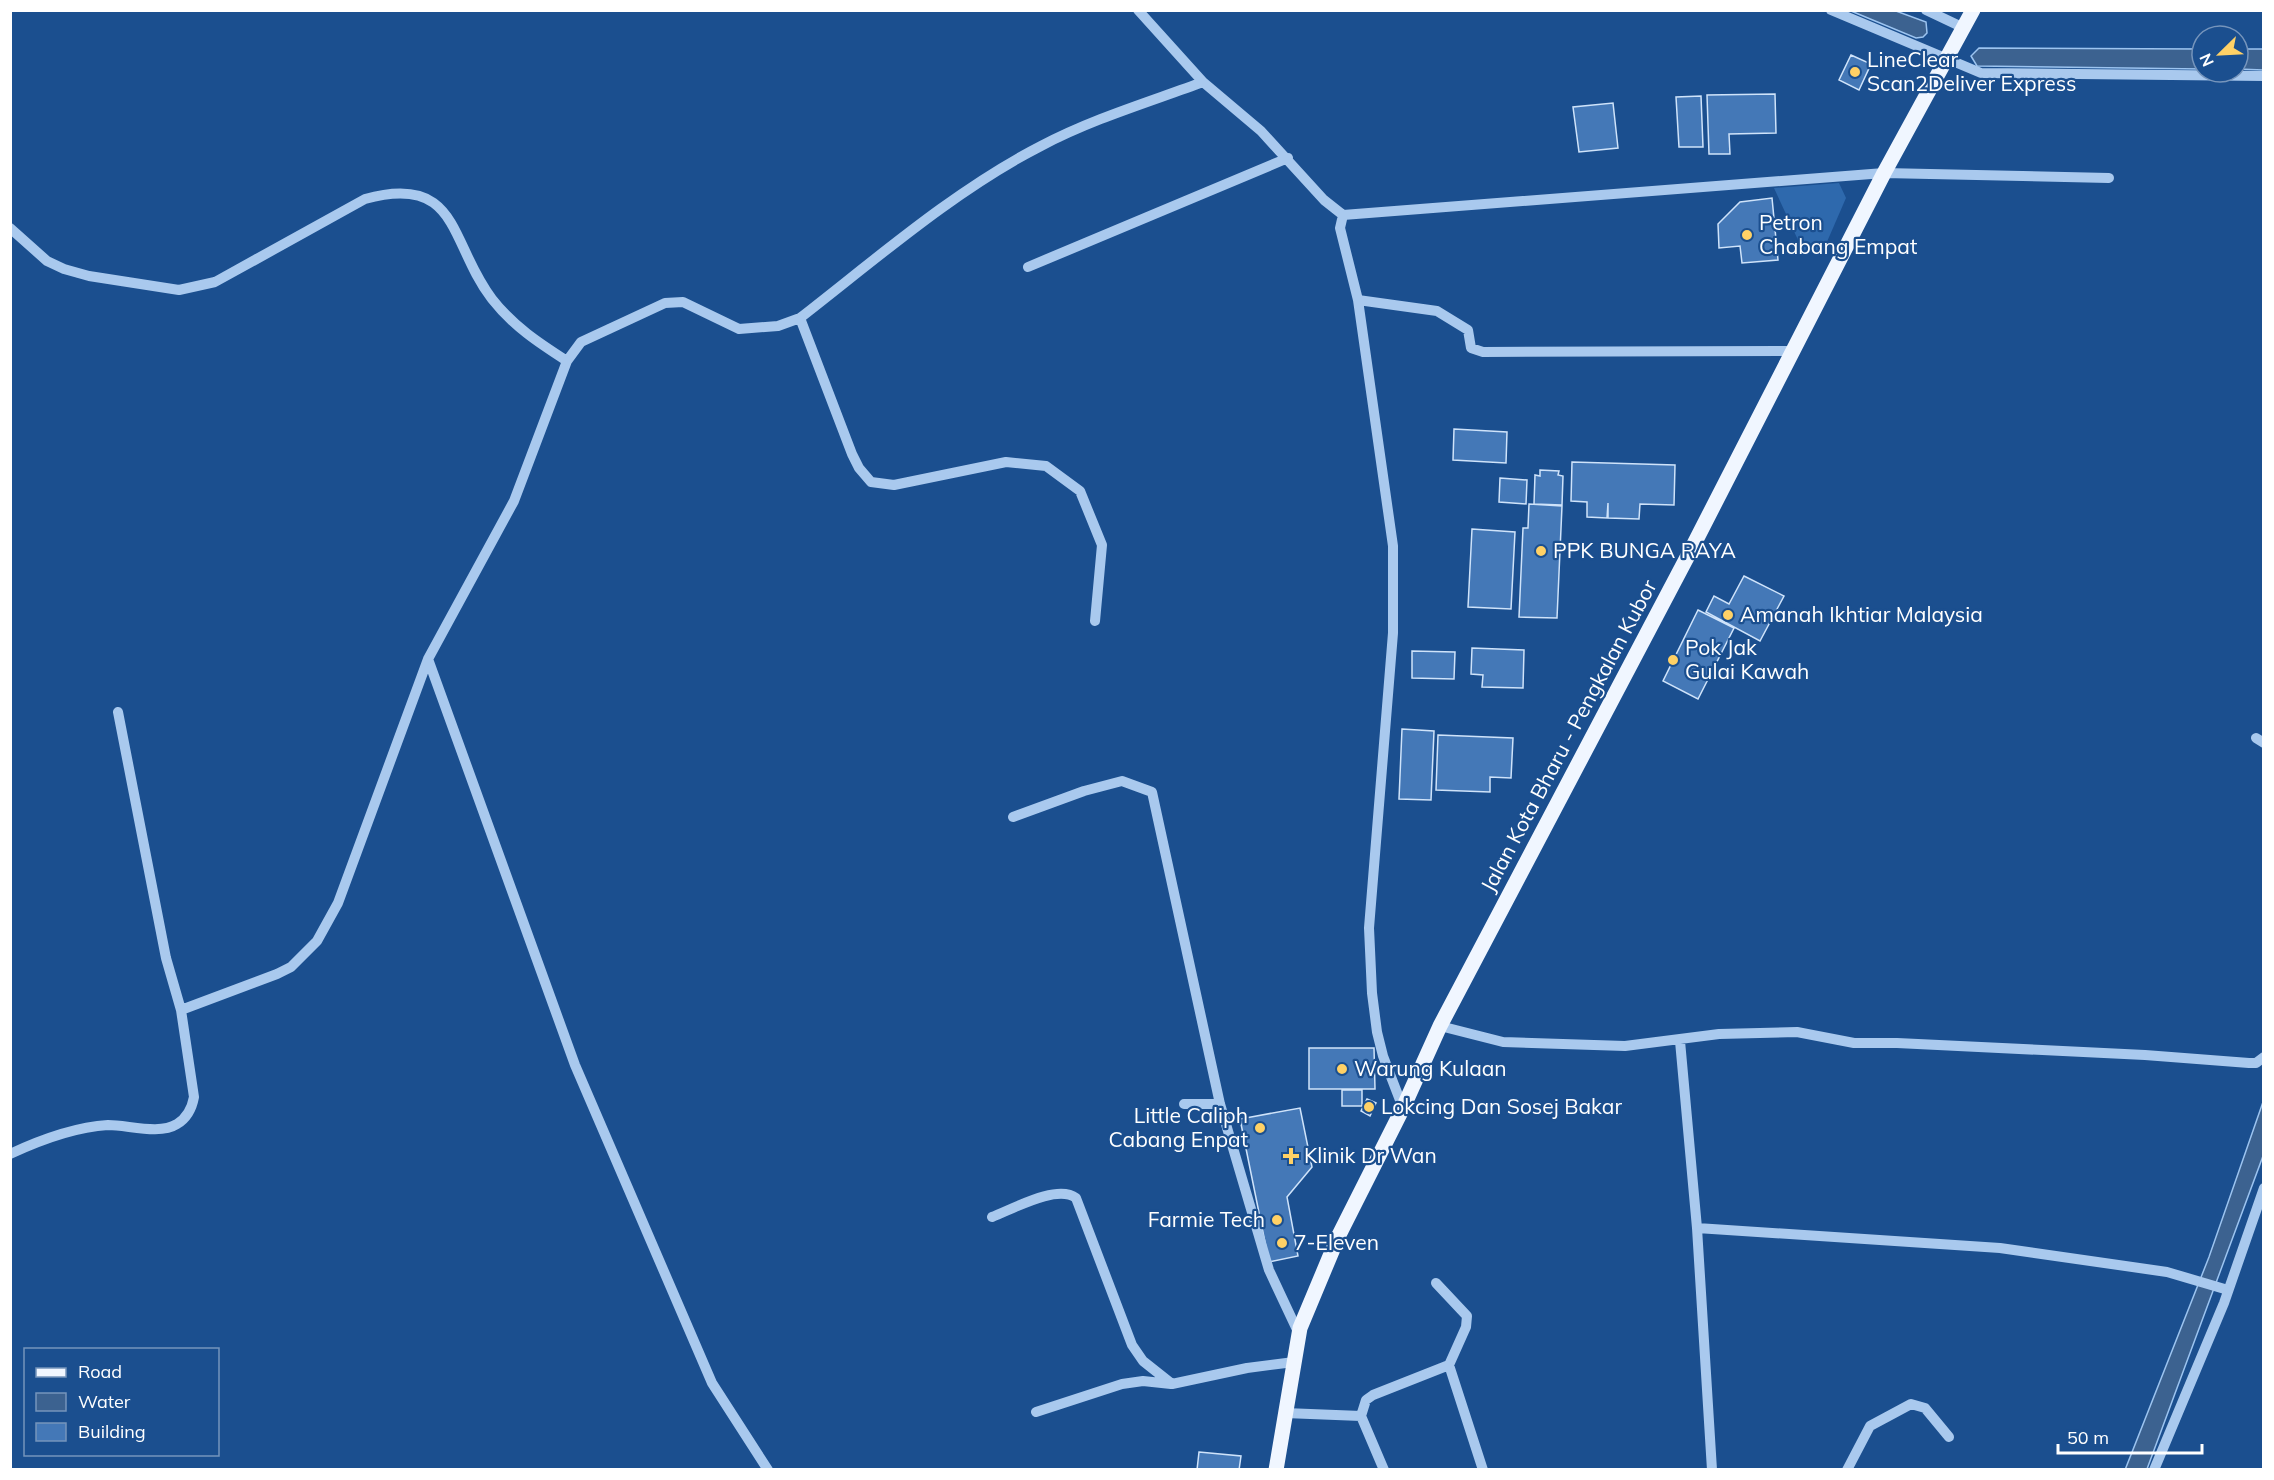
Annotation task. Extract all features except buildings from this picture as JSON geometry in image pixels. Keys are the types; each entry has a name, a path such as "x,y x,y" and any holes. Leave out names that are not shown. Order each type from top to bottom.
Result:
{"main road":[{"name":"Jalan Kota Bharu - Pengkalan Kubor","path":"1276,1470 1299,1334 1338,1237 1403,1108 1440,1026 1693,546 1884,173 1973,10"}],"street":[{"path":"1138,10 1203,82 1261,131 1324,200 1343,215 1884,173 2109,178"},
{"path":"1831,10 1981,73 2264,76"},
{"path":"1926,10 1964,28"},
{"path":"181,1010 284,970 317,941 348,881 428,660 514,501 567,361 581,342 665,303 683,302 739,329 778,326 800,318 939,212 1026,154 1065,135 1203,82"},
{"path":"1028,267 1287,158"},
{"path":"10,228 47,261 64,269 179,290 215,282 365,199 392,193 416,194 441,208 491,297 508,318 523,332 567,361"},
{"path":"1343,215 1340,228 1349,272 1358,300 1393,546 1393,633 1383,779 1369,907 1372,993 1383,1056 1403,1108"},
{"path":"1358,300 1437,311 1468,330 1471,348 1483,352 1791,351"},
{"path":"800,318 852,454 859,468 871,482 901,484 1006,462 1046,466 1080,491 1102,544 1095,621"},
{"path":"428,660 575,1065 712,1383 768,1470"},
{"path":"10,1154 84,1128 108,1125 163,1128 177,1124 192,1107 194,1097 181,1010 166,958 118,712"},
{"path":"1013,817 1084,791 1122,782 1152,792 1220,1104 1269,1270 1299,1334"},
{"path":"1440,1026 1503,1042 1625,1046 1736,1033 1797,1032 1854,1043 1897,1042 2249,1063 2256,1063 2264,1057"},
{"path":"1680,1041 1697,1228 1712,1470"},
{"path":"1184,1104 1220,1104"},
{"path":"2154,1470 2264,1188"},
{"path":"992,1217 1054,1193 1070,1194 1076,1198 1132,1345 1143,1361 1172,1384"},
{"path":"1697,1228 2000,1248 2168,1272 2224,1288"},
{"path":"1436,1283 1467,1316 1466,1327 1449,1365 1483,1470"},
{"path":"1036,1412 1122,1384 1143,1381 1172,1384 1247,1368 1294,1362"},
{"path":"1383,1470 1361,1416 1366,1400 1372,1395 1449,1365"},
{"path":"1848,1470 1870,1426 1911,1404 1925,1407 1949,1437"},
{"path":"1285,1413 1351,1413 1361,1416"}],"shaded area":[{"path":"1839,183 1846,198 1823,251 1804,253 1774,188"}],"water":[{"path":"1851,11 1896,11 1926,22 1927,33 1923,37 1916,38"},
{"path":"1979,48 2190,49 2190,69 1977,66 1971,56"},
{"path":"2250,49 2263,49 2263,70 2250,69"},
{"path":"2263,1102 2263,1156 2147,1469 2125,1470 2209,1257"}],"place":[{"name":"LineClear Scan2Deliver Express","path":"1855,72"},
{"name":"Petron Chabang Empat","path":"1747,235"},
{"name":"PPK BUNGA RAYA","path":"1541,551"},
{"name":"Amanah Ikhtiar Malaysia","path":"1728,615"},
{"name":"Pok Jak Gulai Kawah","path":"1673,660"},
{"name":"Warung Kulaan","path":"1342,1069"},
{"name":"Lokcing Dan Sosej Bakar","path":"1369,1107"},
{"name":"Little Caliph Cabang Enpat","path":"1260,1128"},
{"name":"Klinik Dr Wan","path":"1291,1156"},
{"name":"Farmie Tech","path":"1277,1220"},
{"name":"7-Eleven","path":"1282,1243"}]}
